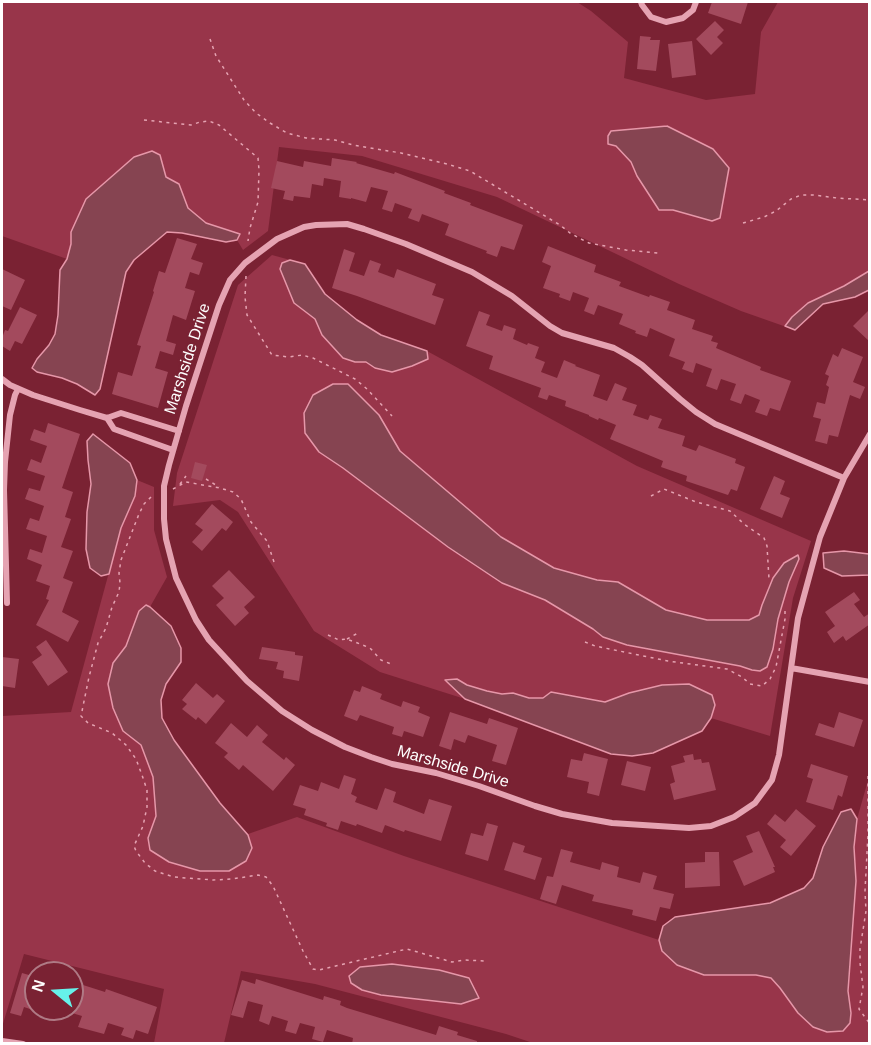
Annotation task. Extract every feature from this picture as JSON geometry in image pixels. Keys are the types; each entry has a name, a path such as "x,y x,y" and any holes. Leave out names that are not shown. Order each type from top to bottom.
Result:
{"street":[{"path":"641,2 651,17 666,22 683,18 693,10 696,2"},
{"name":"Marshside Drive","path":"844,478 715,424 696,412 630,357 614,348 562,333 512,296 472,272 406,244 364,229 336,223 304,227 277,239 245,263 230,280 219,305 173,450 164,486 164,519 166,539 176,578 196,621 209,640 247,681 282,711 312,730 371,757 436,773 562,814 612,823 689,828 711,826 734,817 755,803 772,780 779,755 798,618 820,537 844,478 870,434"},
{"path":"2,379 42,398 107,418 121,413 179,430"},
{"path":"7,603 5,462 10,415 18,388"},
{"path":"107,418 114,429 173,450"},
{"path":"791,668 870,682"},
{"path":"2,1041 23,1044"}],"path":[{"path":"210,39 220,62 244,100 256,113 287,133 401,153 470,171 589,243 658,253"},
{"path":"144,120 190,125 209,121 219,125 258,158 258,202 248,241"},
{"path":"742,223 770,214 791,199 801,195 870,200"},
{"path":"246,273 247,315 272,355 289,357 302,355 355,379 392,416"},
{"path":"180,485 186,477"},
{"path":"206,479 220,488"},
{"path":"172,489 186,482 233,492 241,499 251,522 267,541 274,562"},
{"path":"651,496 663,489 696,502 730,511 764,538 767,546 769,579"},
{"path":"151,496 139,514 121,560 119,592 98,643 81,716 88,723 112,733 126,745 136,759 147,790 147,807 143,826 134,846 136,851 155,871 174,877 213,880 258,875 266,877 273,886 312,969 319,970 407,949 452,962 485,961"},
{"path":"585,642 668,661 727,669 750,684 762,686 770,680 776,667 785,608"},
{"path":"328,635 339,640 358,633"},
{"path":"346,639 370,648 381,660 391,664"},
{"path":"870,769 868,774 866,911 860,949 863,987 859,1009 870,1024"}],"shaded area":[{"path":"2,2 577,2 628,42 624,78 706,100 755,94 761,32 778,2 869,2 869,290 855,297 823,304 795,330 741,311 679,284 497,197 362,156 279,147 268,231 243,250 237,240 240,234 206,223 188,208 67,259 2,236"},
{"path":"667,126 713,149 729,168 720,218 712,221 673,210 659,210 637,176 631,162 616,146 608,144 611,131"},
{"path":"152,151 160,155 166,177 179,184 188,208 206,223 240,234 237,240 226,242 167,232 134,260 126,272 100,389 95,395 77,384 37,372 32,368 55,334 60,270 67,259 71,232 86,199 134,157"},
{"path":"272,255 305,264 325,294 357,320 381,335 427,351 637,466 811,541 793,598 770,736 711,718 702,731 653,753 632,756 611,754 465,699 380,672 314,631 238,512 220,500 173,506 177,473 238,285"},
{"path":"290,260 305,264 325,294 357,320 381,335 427,351 428,359 392,372 375,368 366,362 355,362 343,358 322,335 315,319 294,303 280,269 282,263"},
{"path":"869,271 869,290 855,297 823,304 795,330 785,326 808,303"},
{"path":"333,384 348,384 379,415 400,451 501,537 554,568 597,580 618,582 666,610 707,620 749,620 759,615 773,578 784,563 798,555 799,559 789,582 778,619 773,649 767,667 760,671 752,670 627,645 603,637 545,600 502,583 448,547 319,452 305,433 304,413 313,395"},
{"path":"93,434 130,463 137,480 135,496 121,528 109,574 101,576 90,568 86,549 87,512 91,484 87,441"},
{"path":"137,480 154,487 154,530 167,577 150,607 171,626 181,648 181,662 166,684 161,700 162,718 174,740 220,803 248,834 297,817 404,856 659,940 662,951 771,978 798,1013 827,1032 843,1031 850,1023 851,1013 848,991 856,881 854,847 857,819 869,777 869,1043 533,1043 315,984 241,971 224,1043 154,1043 164,989 84,969 84,961 52,961 24,954 2,1027 2,716 71,712 121,528 135,496"},
{"path":"844,551 869,554 869,575 842,576 824,568 823,553"},
{"path":"146,605 171,626 181,648 181,662 166,684 161,700 162,718 174,740 220,803 248,835 252,848 246,861 229,871 200,871 169,862 150,850 148,838 156,816 153,777 141,745 123,731 113,708 108,684 113,663 126,646 139,611"},
{"path":"457,679 467,685 502,694 513,693 529,698 543,698 551,692 605,702 662,685 689,684 712,695 715,705 711,718 702,731 653,753 632,756 611,754 465,699 445,680"},
{"path":"851,809 857,819 854,847 856,881 848,991 851,1013 850,1023 843,1031 827,1032 813,1027 798,1013 771,978 756,975 704,975 677,965 662,951 659,940 663,926 675,917 770,903 804,888 813,878 823,847 841,812"},
{"path":"392,964 439,970 469,978 479,998 461,1004 381,995 362,990 351,983 349,976 360,967"}],"building":[{"path":"712,2 748,2 741,24 708,13"},
{"path":"715,21 724,30 717,37 723,43 711,55 696,39"},
{"path":"640,36 651,37 650,40 660,40 656,71 637,69"},
{"path":"692,41 696,75 672,78 668,44"},
{"path":"332,158 357,162 394,174 395,172 523,225 514,250 501,246 497,257 445,235 449,224 422,214 419,222 408,218 412,209 395,203 392,212 382,209 388,191 371,187 366,202 339,197 341,181 324,178 323,186 312,184 310,198 294,196 293,201 283,199 285,191 271,188 277,161 303,167 304,161 331,166"},
{"path":"177,238 197,244 191,259 203,263 199,275 190,272 185,288 195,291 186,320 173,315 166,341 176,344 173,355 160,351 155,368 168,372 158,408 112,394 118,372 132,376 141,346 137,345 159,271 165,273"},
{"path":"548,246 596,265 594,272 621,282 619,286 670,302 667,310 695,320 692,329 713,336 711,341 718,343 716,348 761,367 760,370 791,381 780,411 770,408 767,416 755,412 760,400 745,394 741,404 730,400 736,384 721,379 717,390 706,386 712,369 696,363 693,373 682,369 685,362 669,356 675,339 650,328 647,337 635,333 636,331 619,324 623,314 598,305 594,315 584,311 589,298 573,292 570,301 559,297 560,294 543,288 551,266 542,262"},
{"path":"344,249 355,253 349,271 364,276 370,260 381,264 378,272 394,278 397,269 436,284 432,295 444,299 435,325 332,288"},
{"path":"2,269 25,280 11,310 2,306"},
{"path":"20,307 37,315 22,344 15,341 10,351 2,346 2,338"},
{"path":"870,309 870,342 853,326"},
{"path":"479,311 490,315 486,325 502,331 504,325 516,329 513,339 539,347 535,358 545,362 541,372 557,378 564,360 600,375 593,396 607,401 615,383 627,388 622,400 637,405 633,415 648,420 650,415 662,419 658,428 685,436 682,446 696,451 699,445 736,459 735,463 745,467 737,491 731,489 728,495 686,481 687,476 661,467 663,461 610,439 616,425 565,406 566,401 549,395 547,400 538,397 541,388 489,369 493,356 466,346"},
{"path":"842,348 863,357 853,382 865,387 860,399 850,395 838,437 829,435 827,444 815,441 821,419 813,417 817,402 825,404 829,376 825,374 833,354 838,357"},
{"path":"48,423 80,434 62,488 73,492 65,517 71,519 61,547 73,551 63,578 73,582 62,612 79,621 68,642 36,625 49,600 46,599 50,586 36,581 42,565 27,559 30,549 42,553 47,536 26,529 30,518 39,521 44,506 25,499 29,488 40,491 45,476 27,470 31,459 41,463 47,446 30,440 34,429 45,433"},
{"path":"195,462 207,465 202,481 191,478"},
{"path":"774,476 785,481 780,494 790,498 782,518 760,509"},
{"path":"212,504 233,522 226,531 222,528 202,551 192,542 203,530 195,524"},
{"path":"229,570 255,597 244,607 249,613 235,626 216,605 224,598 212,586"},
{"path":"854,592 860,600 854,604 864,617 870,613 870,624 846,641 843,636 834,643 827,632 835,626 825,612"},
{"path":"46,640 68,672 48,686 32,662 42,655 36,647"},
{"path":"262,647 295,652 295,655 303,656 299,681 283,678 284,671 276,669 278,662 259,659"},
{"path":"2,657 19,659 15,688 2,686"},
{"path":"196,683 213,698 217,694 225,701 206,724 198,717 196,720 182,709 187,704 182,700"},
{"path":"362,686 382,694 380,699 401,707 403,701 420,707 418,712 430,717 423,737 404,731 402,737 392,734 394,727 360,715 357,721 344,716 354,690 360,692"},
{"path":"450,712 487,724 489,718 518,728 506,765 492,761 497,745 468,735 465,743 454,739 451,750 439,746"},
{"path":"839,712 863,720 854,747 815,735 819,723 834,728"},
{"path":"231,723 247,737 257,725 268,735 262,742 284,760 286,757 295,765 273,791 243,765 239,770 224,757 228,753 215,743"},
{"path":"584,753 608,759 599,796 587,793 589,782 567,777 571,759 582,761"},
{"path":"693,754 694,760 701,759 702,763 709,762 716,790 674,800 670,784 675,782 671,766 685,762 683,756"},
{"path":"627,761 651,767 645,791 621,785"},
{"path":"811,764 848,776 842,797 838,795 833,810 806,802 813,779 807,777"},
{"path":"344,775 356,779 351,794 357,797 355,802 377,810 385,788 396,792 393,802 424,814 429,799 452,806 441,841 385,825 382,833 341,821 338,830 326,826 327,823 304,815 306,809 293,805 300,785 318,791 321,782 339,789"},
{"path":"796,809 816,826 791,856 780,847 786,840 767,824 775,814 785,822"},
{"path":"487,823 498,826 488,861 465,854 471,833 483,836"},
{"path":"759,831 775,867 773,867 775,872 744,886 733,861 753,852 746,836"},
{"path":"513,842 525,846 523,852 542,858 535,880 504,870"},
{"path":"561,849 573,852 570,862 600,870 602,862 619,867 617,877 640,883 643,872 657,876 653,889 674,894 670,909 660,907 656,921 632,915 633,910 592,901 594,895 562,885 556,904 540,899 547,876 553,877"},
{"path":"705,852 719,852 720,886 685,888 685,863 705,862"},
{"path":"22,973 24,974 24,1007 21,1016 10,1013"},
{"path":"256,979 323,1000 324,996 341,1001 340,1005 347,1008 436,1035 439,1026 477,1041 477,1044 352,1044 353,1038 327,1030 323,1042 312,1039 315,1027 300,1023 296,1034 285,1031 288,1021 272,1016 269,1025 259,1021 263,1005 248,1001 243,1018 231,1015 242,980 255,984"},
{"path":"84,985 105,992 106,989 157,1007 148,1034 136,1030 133,1039 121,1035 124,1028 108,1023 104,1034 78,1027 80,1021 84,1021"}]}
